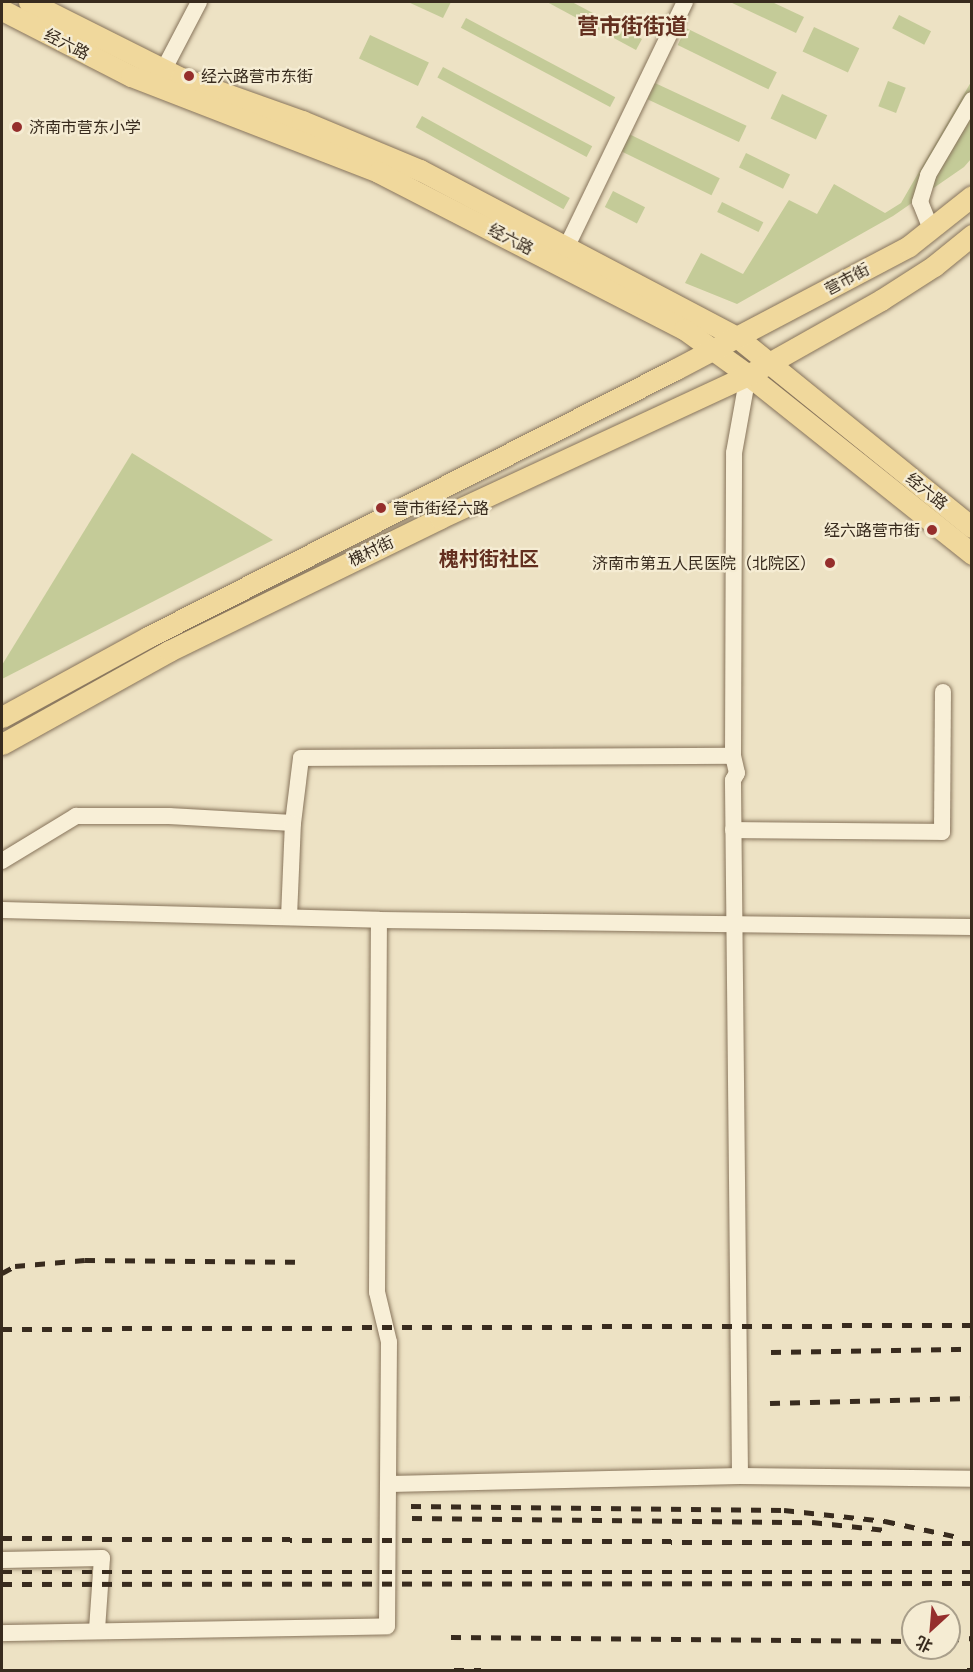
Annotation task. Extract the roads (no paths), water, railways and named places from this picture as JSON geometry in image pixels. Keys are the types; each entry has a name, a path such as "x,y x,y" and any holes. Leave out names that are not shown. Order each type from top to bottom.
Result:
{"main road":[{"name":"经六路","path":"29,2 164,69 381,152 567,246 737,337 972,527"},
{"name":"经六路","path":"2,10 131,76 378,172 684,329 748,375 972,554"},
{"name":"营市街","path":"714,349 909,246 972,196"},
{"name":"营市街","path":"748,375 881,300 934,266 972,235"},
{"name":"槐村街","path":"2,717 148,636 714,349"},
{"name":"槐村街","path":"2,744 223,624 748,375"}],"street":[{"path":"164,69 199,2"},
{"path":"567,246 685,2"},
{"path":"931,229 920,202 928,175 972,100"},
{"path":"740,1476 733,830 733,780 737,773 733,756 734,453 748,375"},
{"path":"733,830 942,832 943,692"},
{"path":"289,917 293,823 301,758 733,756"},
{"path":"2,861 76,816 170,816 293,823"},
{"path":"2,910 379,920 734,921 972,927"},
{"path":"2,1633 387,1626 390,1484 389,1342 377,1292 379,920"},
{"path":"390,1484 740,1476 972,1479"},
{"path":"2,1560 102,1558 98,1630"}],"railway":[{"path":"2,1273 15,1266 85,1260 295,1262"},
{"path":"2,1329 972,1325"},
{"path":"771,1352 972,1349"},
{"path":"770,1403 972,1398"},
{"path":"411,1506 784,1510 885,1521 954,1536"},
{"path":"412,1518 812,1522 886,1530"},
{"path":"2,1538 972,1543"},
{"path":"2,1572 972,1572"},
{"path":"2,1584 972,1583"},
{"path":"451,1637 901,1641"},
{"path":"961,1639 972,1638"},
{"path":"454,1670 481,1670"},
{"path":"967,1670 972,1670"}],"place":[{"name":"经六路营市东街","path":"189,76"},
{"name":"济南市营东小学","path":"17,127"},
{"name":"营市街经六路","path":"381,508"},
{"name":"经六路营市街","path":"932,530"},
{"name":"济南市第五人民医院（北院区）","path":"830,563"}],"district":[{"name":"营市街街道","path":"632,27"},
{"name":"槐村街社区","path":"489,559"}]}
